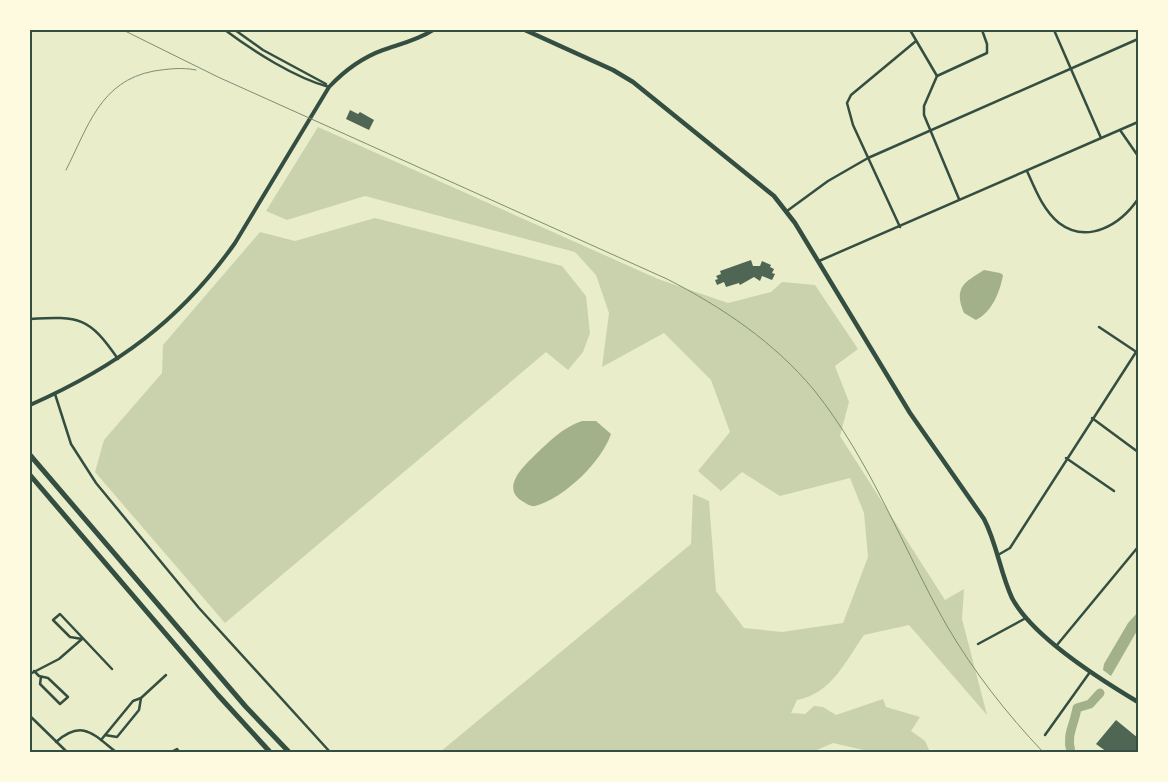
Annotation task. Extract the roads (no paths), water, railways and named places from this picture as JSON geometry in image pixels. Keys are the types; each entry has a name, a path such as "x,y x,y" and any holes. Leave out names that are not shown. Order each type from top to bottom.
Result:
{"highway":[{"path":"30,455 246,708 289,752"},
{"path":"30,475 218,695 270,752"}],"main road":[{"path":"525,30 613,70 633,82 759,183 787,211 910,413 984,519 993,536 1004,579 1013,599 1026,618 1091,671 1138,702"}],"street":[{"path":"225,30 274,62 316,83 329,87"},
{"path":"235,30 263,50 295,66 329,87"},
{"path":"30,405 55,394 118,360 146,340 182,307 220,265 329,87 338,76 360,60 433,30"},
{"path":"910,30 937,76"},
{"path":"958,199 924,115 924,106 937,76 987,53 987,44 982,30"},
{"path":"1054,30 1101,138"},
{"path":"787,211 828,181 868,158 1138,39"},
{"path":"900,227 847,111 846,103 851,95 916,41"},
{"path":"818,262 900,227 958,199 1138,122"},
{"path":"1120,130 1138,156"},
{"path":"1027,170 1047,210 1058,222 1069,229 1095,231 1107,228 1119,221 1138,199"},
{"path":"30,319 64,317 88,324 107,343 118,360"},
{"path":"998,555 1010,548 1066,458 1137,351 1099,327"},
{"path":"55,394 71,444 96,483 199,608 330,752"},
{"path":"1092,418 1138,452"},
{"path":"1066,458 1114,491"},
{"path":"1057,645 1138,548"},
{"path":"82,639 70,637 53,620 60,614 112,669"},
{"path":"978,644 1026,618"},
{"path":"30,674 59,659 82,639"},
{"path":"34,671 48,678 68,697 60,704 40,684 41,676"},
{"path":"1045,735 1091,671"},
{"path":"101,740 133,701 141,698 166,674"},
{"path":"105,735 117,737 139,710 141,698"},
{"path":"30,716 66,752"},
{"path":"56,742 68,731 75,729 84,730 116,752"},
{"path":"171,752 177,749 179,752"}],"waterway":[{"path":"1071,752 1069,740 1077,708 1090,704 1100,693"}],"railway":[{"path":"123,30 218,77 667,279 708,301 764,341 782,356 814,390 834,417 869,475 957,643 991,692 1043,752"},
{"path":"66,170 89,122 108,95 136,76 170,69 196,70"}]}
